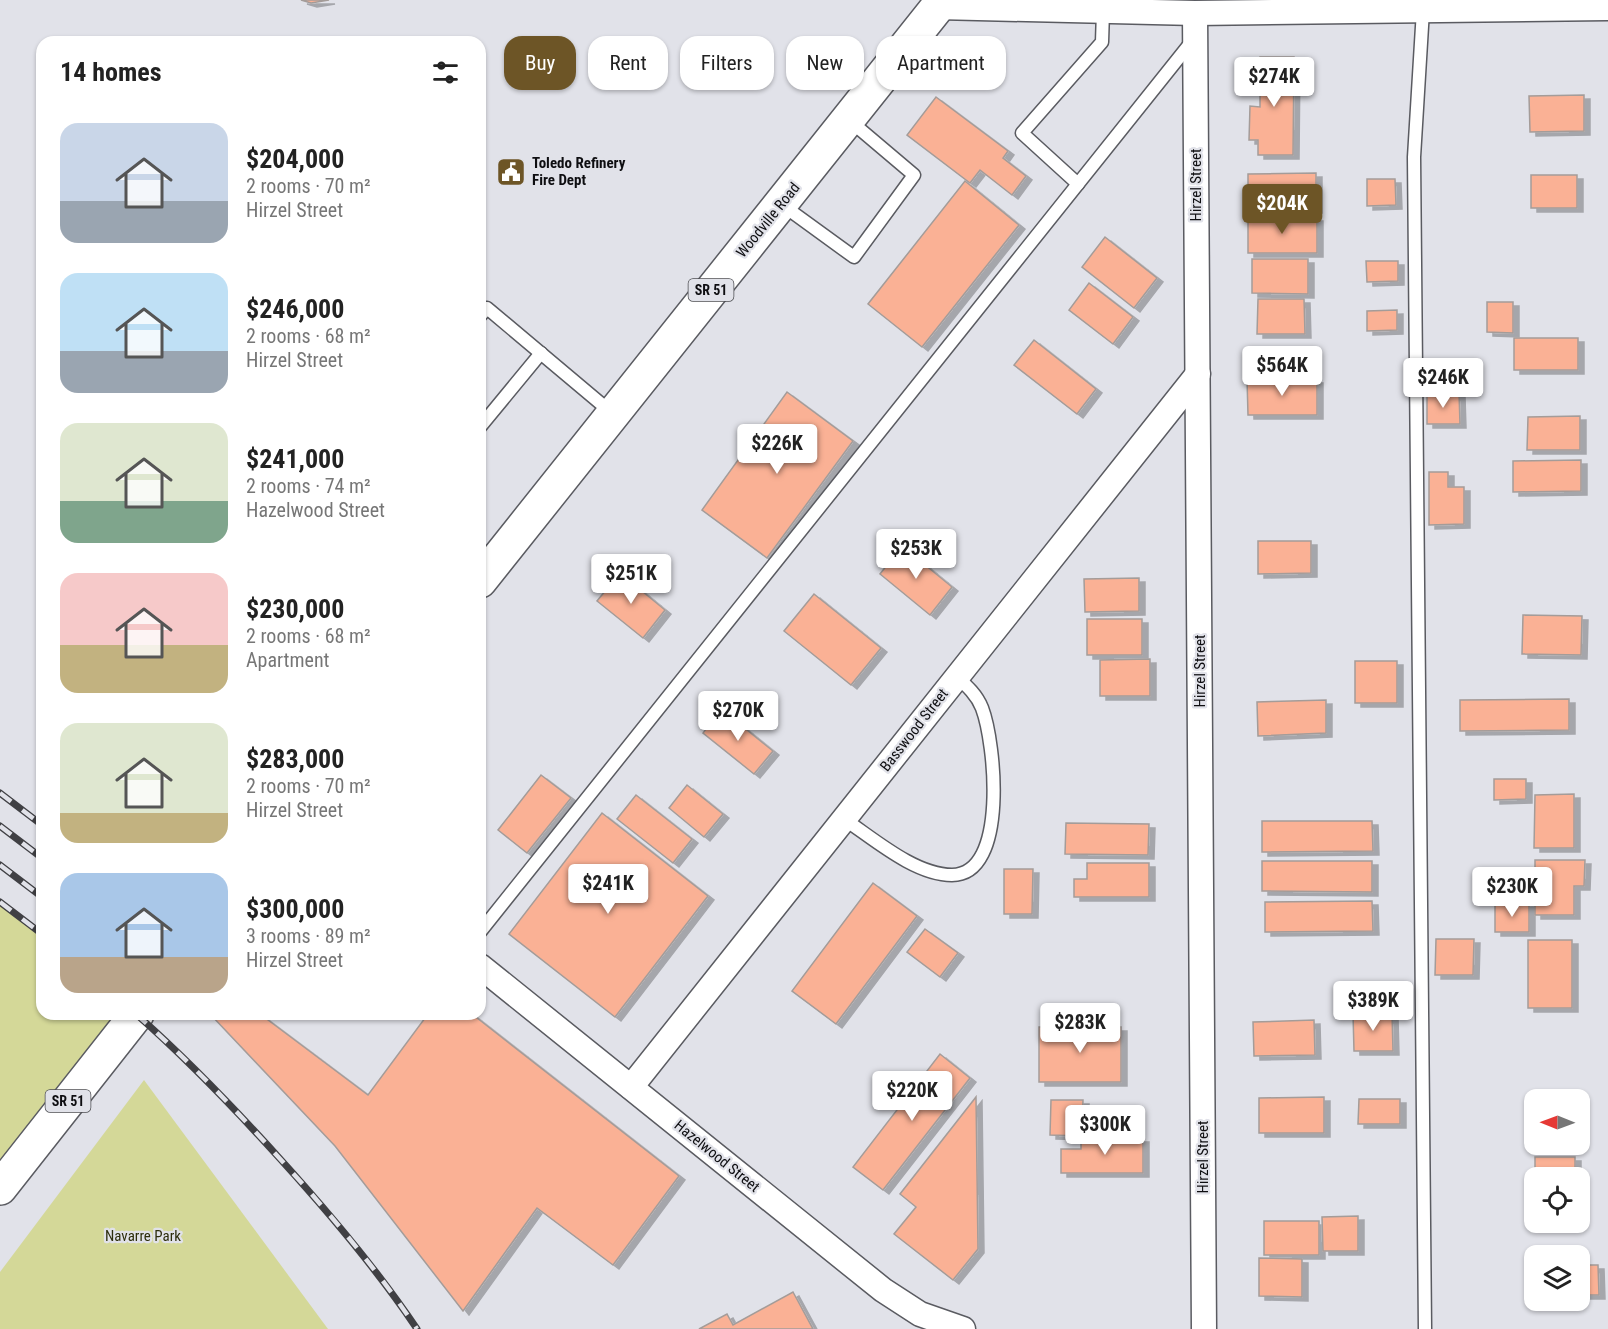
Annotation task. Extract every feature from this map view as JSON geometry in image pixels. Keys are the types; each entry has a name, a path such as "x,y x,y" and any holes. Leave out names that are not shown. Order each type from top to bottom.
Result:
{"main road":[{"name":"Woodville Road","path":"486,573 940,3"},
{"name":"SR 51","path":"0,1188 131,1020"}],"street":[{"path":"940,3 1103,11 1195,25 1423,10 1608,8"},
{"name":"Hirzel Street","path":"1195,25 1204,1329"},
{"name":"Basswood Street","path":"631,1087 1198,374"},
{"name":"Hazelwood Street","path":"486,971 883,1290 920,1314 963,1329"}],"lane":[{"path":"1423,10 1414,157 1425,1329"},
{"path":"1078,184 1022,133 1102,42 1103,11"},
{"path":"486,924 1078,184 1195,25"},
{"path":"780,204 854,257 914,175 848,119"},
{"path":"486,309 542,353 613,414"},
{"path":"486,420 542,353"},
{"path":"844,819 910,863 933,874 955,875 972,868 984,852 990,832 993,774 990,736 982,707 972,691 957,676"}],"green space":[{"path":"0,905 36,933 36,1020 132,1020 0,1192"},
{"name":"Navarre Park","path":"144,1080 328,1329 0,1329 0,1272"}],"building":[{"path":"301,0 329,0 311,3"},
{"path":"1260,57 1294,57 1293,155 1258,155 1258,140 1249,140 1250,106 1260,107"},
{"path":"1584,95 1584,131 1530,132 1529,96"},
{"path":"936,97 1008,151 1003,158 1026,176 1012,195 980,170 970,183 907,135"},
{"path":"1316,173 1316,209 1248,209 1248,174"},
{"path":"1531,175 1577,175 1577,208 1531,208"},
{"path":"1367,179 1395,179 1396,205 1367,206"},
{"path":"965,181 1019,225 922,347 868,304"},
{"path":"1248,216 1317,217 1317,253 1248,253"},
{"path":"1105,237 1157,278 1134,308 1082,267"},
{"path":"1252,259 1308,259 1308,294 1252,293"},
{"path":"1366,261 1398,261 1398,281 1367,282"},
{"path":"1089,283 1133,317 1113,344 1069,310"},
{"path":"1258,299 1304,299 1305,334 1257,334"},
{"path":"1487,302 1513,302 1513,333 1487,332"},
{"path":"1397,310 1397,330 1367,331 1367,311"},
{"path":"1514,338 1578,338 1578,370 1514,370"},
{"path":"1034,340 1096,389 1077,414 1014,365"},
{"path":"1247,379 1317,379 1317,415 1248,415"},
{"path":"787,392 853,441 767,558 702,510"},
{"path":"1459,393 1460,424 1427,424 1427,394"},
{"path":"1580,416 1580,450 1527,450 1528,417"},
{"path":"1581,460 1581,491 1513,492 1513,461"},
{"path":"1429,472 1448,472 1448,487 1464,487 1464,524 1429,525"},
{"path":"1258,541 1311,541 1311,573 1258,574"},
{"path":"902,546 952,587 930,615 880,574"},
{"path":"620,573 665,610 643,638 597,601"},
{"path":"1139,578 1139,611 1085,612 1084,579"},
{"path":"814,594 881,648 851,685 784,631"},
{"path":"1523,615 1582,616 1581,655 1522,654"},
{"path":"1087,619 1142,619 1142,655 1087,655"},
{"path":"1150,659 1150,696 1100,696 1100,660"},
{"path":"1355,661 1397,661 1397,703 1355,703"},
{"path":"1569,699 1569,730 1460,731 1460,700"},
{"path":"1326,700 1326,733 1258,736 1257,702"},
{"path":"721,709 773,751 754,774 703,733"},
{"path":"541,775 571,798 527,853 498,830"},
{"path":"1494,779 1526,779 1526,799 1494,800"},
{"path":"687,785 723,814 704,837 669,808"},
{"path":"1574,794 1574,848 1534,848 1535,795"},
{"path":"636,795 692,839 673,863 617,819"},
{"path":"602,813 708,896 615,1017 509,934"},
{"path":"1262,821 1372,821 1373,851 1262,852"},
{"path":"1066,823 1149,824 1148,855 1065,854"},
{"path":"1535,860 1585,860 1584,886 1574,886 1574,915 1535,915 1535,888 1521,888 1521,869 1535,869"},
{"path":"1262,861 1372,861 1372,892 1262,891"},
{"path":"1087,863 1149,863 1149,897 1074,897 1074,879 1087,879"},
{"path":"1004,869 1033,869 1032,914 1004,914"},
{"path":"873,883 917,916 836,1024 792,991"},
{"path":"1372,901 1373,931 1265,932 1265,902"},
{"path":"1529,903 1529,932 1495,932 1495,904"},
{"path":"925,929 958,953 940,977 907,952"},
{"path":"1436,939 1474,939 1473,975 1435,975"},
{"path":"1528,940 1572,940 1572,1008 1528,1008"},
{"path":"1353,1014 1392,1014 1393,1051 1354,1051"},
{"path":"216,1020 268,1020 368,1095 424,1020 480,1020 679,1176 613,1265 537,1208 463,1311 335,1146"},
{"path":"1314,1020 1315,1055 1254,1056 1253,1022"},
{"path":"1039,1027 1121,1027 1121,1082 1039,1082"},
{"path":"940,1054 970,1078 883,1190 853,1167"},
{"path":"976,1097 978,1249 953,1280 894,1234 916,1207 900,1194"},
{"path":"1324,1097 1324,1133 1259,1133 1259,1098"},
{"path":"1359,1099 1400,1099 1400,1124 1358,1124"},
{"path":"1051,1100 1083,1100 1082,1136 1050,1135"},
{"path":"1081,1138 1143,1138 1143,1173 1061,1173 1061,1149 1081,1149"},
{"path":"1535,1157 1575,1157 1575,1167 1535,1167"},
{"path":"1358,1216 1358,1251 1323,1251 1322,1217"},
{"path":"1264,1221 1319,1221 1319,1255 1264,1255"},
{"path":"1259,1258 1302,1259 1302,1297 1259,1296"},
{"path":"1590,1265 1598,1265 1599,1295 1590,1295"},
{"path":"793,1292 813,1329 699,1329 727,1314 733,1325"}],"railway":[{"path":"0,793 36,820"},
{"path":"0,826 36,853"},
{"path":"0,865 36,892"},
{"path":"0,902 36,929"},
{"path":"143,1020 211,1086 300,1181 369,1263 417,1329"}],"place":[{"name":"Toledo Refinery Fire Dept","path":"511,172"}]}
